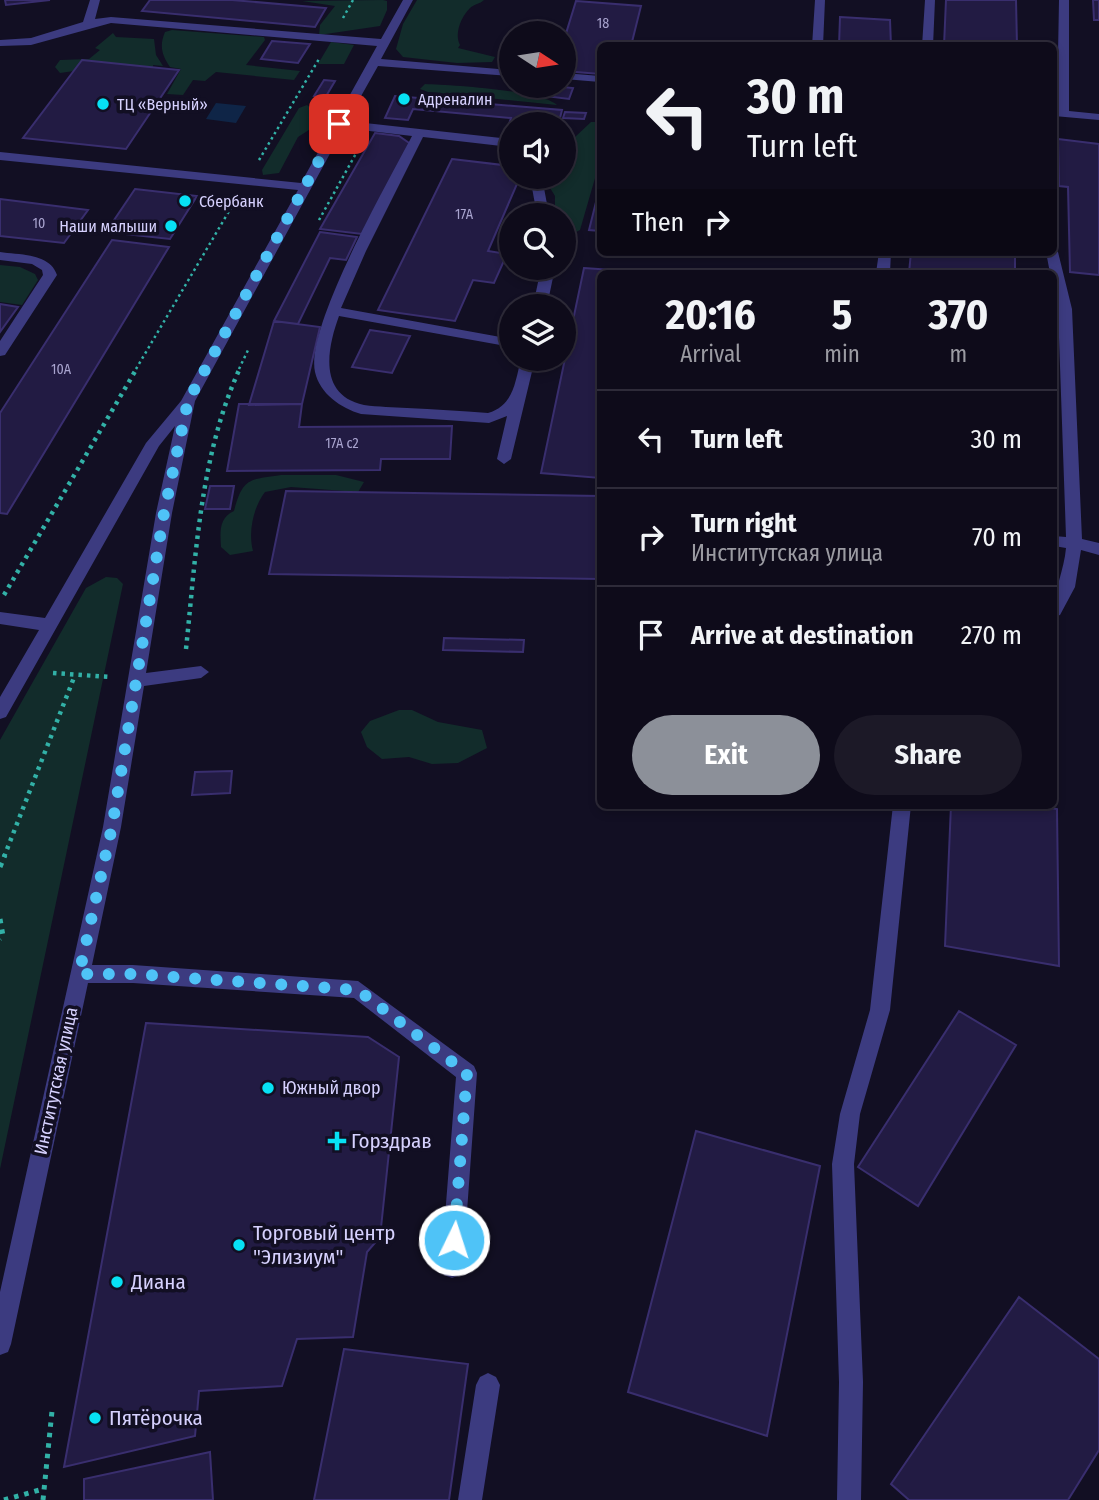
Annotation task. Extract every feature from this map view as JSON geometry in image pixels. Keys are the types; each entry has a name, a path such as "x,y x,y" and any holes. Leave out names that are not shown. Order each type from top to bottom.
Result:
{"street":[{"path":"88,24 95,0"},
{"name":"Институтская улица","path":"0,1344 112,827 164,513 188,401 408,0"},
{"path":"817,42 820,0"},
{"path":"927,42 930,0"},
{"path":"1063,0 1058,113 1099,117"},
{"path":"0,43 29,44 88,24 111,20 385,43"},
{"path":"374,62 499,71"},
{"path":"576,77 597,79"},
{"path":"339,124 499,142"},
{"path":"420,132 333,311 322,342 321,369 329,388 341,401 372,410 489,418 501,414 518,400"},
{"path":"2,159 304,187"},
{"path":"0,256 35,261 48,268 50,275 0,352"},
{"path":"1057,274 1065,309 1074,543 1070,581 1057,605"},
{"path":"333,311 499,341"},
{"path":"504,459 525,371"},
{"path":"0,712 153,443 188,401"},
{"path":"1057,541 1099,549"},
{"path":"0,618 49,625"},
{"path":"138,680 201,672"},
{"path":"849,1500 851,1382 843,1164 850,1114 880,1010 902,809"},
{"path":"79,974 133,974 358,990 467,1073 452,1268"},
{"path":"470,1500 488,1385"}],"path":[{"path":"0,601 314,68"},
{"path":"313,231 371,126"},
{"path":"183,674 201,519 216,430 236,372 255,336"},
{"path":"24,670 138,680"},
{"path":"0,867 75,675"},
{"path":"0,919 3,936 0,939"},
{"path":"43,1500 52,1411"},
{"path":"4,1500 44,1489"}],"green space":[{"path":"417,0 484,0 464,16 458,31 458,48 495,57 492,62 457,63 403,57 396,49 403,24"},
{"path":"302,1 387,1 387,10 380,26 319,35 320,25 335,6"},
{"path":"172,30 264,37 265,40 246,65 300,71 294,80 216,72 205,81 193,80 183,95 167,94 181,69 170,67 162,50 165,32"},
{"path":"113,33 116,37 154,39 156,55 163,66 153,65 153,70 88,69 60,73 55,67 60,60 89,59 100,50 95,48"},
{"path":"331,42 354,45 344,64 318,64"},
{"path":"425,84 474,87 499,90 499,98 540,98 557,105 428,92 420,89"},
{"path":"307,105 312,109 315,126 298,137 279,173 263,175 262,170 299,108"},
{"path":"591,122 597,122 597,171 580,230 576,232 576,203 555,203 551,189 576,189 576,136"},
{"path":"0,265 20,267 35,274 38,280 22,305 0,302"},
{"path":"281,475 336,475 364,482 358,492 291,487 265,492 257,505 253,520 253,551 230,555 221,547 222,526 226,517 234,511 244,486 254,480"},
{"path":"106,577 117,578 123,584 0,1169 0,740 86,588"},
{"path":"399,710 412,710 438,722 482,730 487,748 458,763 432,764 409,757 382,759 367,747 361,732 370,721"}],"water":[{"path":"216,103 246,106 236,123 206,119"}],"building":[{"path":"5,0 50,0 6,5"},
{"path":"150,0 232,0 326,8 315,27 142,11"},
{"path":"946,0 1016,0 1017,42 944,42"},
{"path":"1093,0 1099,0 1099,20 1094,20"},
{"path":"576,1 641,6 632,42 597,42 597,74 576,72 576,21 570,21"},
{"path":"840,17 890,20 891,42 839,42"},
{"path":"272,41 310,44 298,63 261,59"},
{"name":"ТЦ «Верный»","path":"82,60 179,70 126,149 23,138"},
{"path":"324,80 335,81 325,98 314,96"},
{"path":"395,96 562,110 499,112 499,117 413,109 408,120 385,118"},
{"path":"576,113 586,113 584,119 576,119"},
{"path":"375,133 399,136 412,145 362,234 320,229"},
{"path":"1058,139 1099,144 1099,275 1070,272 1068,187 1059,186"},
{"path":"452,159 499,165 499,189 515,189 509,203 499,203 499,226 488,251 499,253 499,272 494,283 473,280 455,321 378,310"},
{"path":"135,189 197,196 170,239 106,232"},
{"path":"597,198 597,231 589,230"},
{"path":"0,199 88,210 64,243 0,236"},
{"path":"320,232 357,237 346,260 330,258 298,324 274,321"},
{"path":"112,240 169,247 7,514 0,513 0,413"},
{"path":"911,256 1015,256 1015,270 909,270"},
{"path":"584,268 612,270 597,270 597,478 541,473 562,371 576,371 576,306"},
{"path":"0,304 18,307 0,332"},
{"path":"274,321 320,327 302,404 249,405"},
{"path":"370,330 410,336 392,373 352,367"},
{"path":"239,404 302,404 299,427 452,426 450,459 381,459 380,470 227,471"},
{"path":"210,486 234,486 230,509 205,509"},
{"path":"286,491 597,496 597,579 269,574"},
{"path":"444,638 524,640 523,652 443,650"},
{"path":"232,771 230,793 192,795 195,772"},
{"path":"951,809 1057,809 1059,966 945,946"},
{"path":"959,1011 1016,1045 918,1206 858,1167"},
{"name":"Торговый центр \"Элизиум\"","path":"146,1023 368,1037 399,1057 380,1237 367,1252 353,1337 297,1339 282,1386 199,1391 195,1436 64,1467"},
{"path":"696,1131 820,1166 767,1436 628,1392"},
{"path":"1019,1297 1099,1359 1099,1450 1068,1500 909,1500 891,1484"},
{"path":"344,1349 468,1364 449,1500 314,1500"},
{"path":"210,1452 213,1500 84,1500 84,1479"}],"place":[{"name":"Адреналин","path":"404,99"},
{"name":"ТЦ «Верный»","path":"103,104"},
{"name":"Сбербанк","path":"185,201"},
{"name":"Наши малыши","path":"171,226"},
{"name":"Южный двор","path":"268,1088"},
{"name":"Горздрав","path":"337,1141"},
{"name":"Торговый центр \"Элизиум\"","path":"239,1245"},
{"name":"Диана","path":"117,1282"},
{"name":"Пятёрочка","path":"95,1418"}],"route":[{"path":"339,124 188,401 164,513 112,827 79,974 133,974 358,990 467,1073 454,1240"}]}
